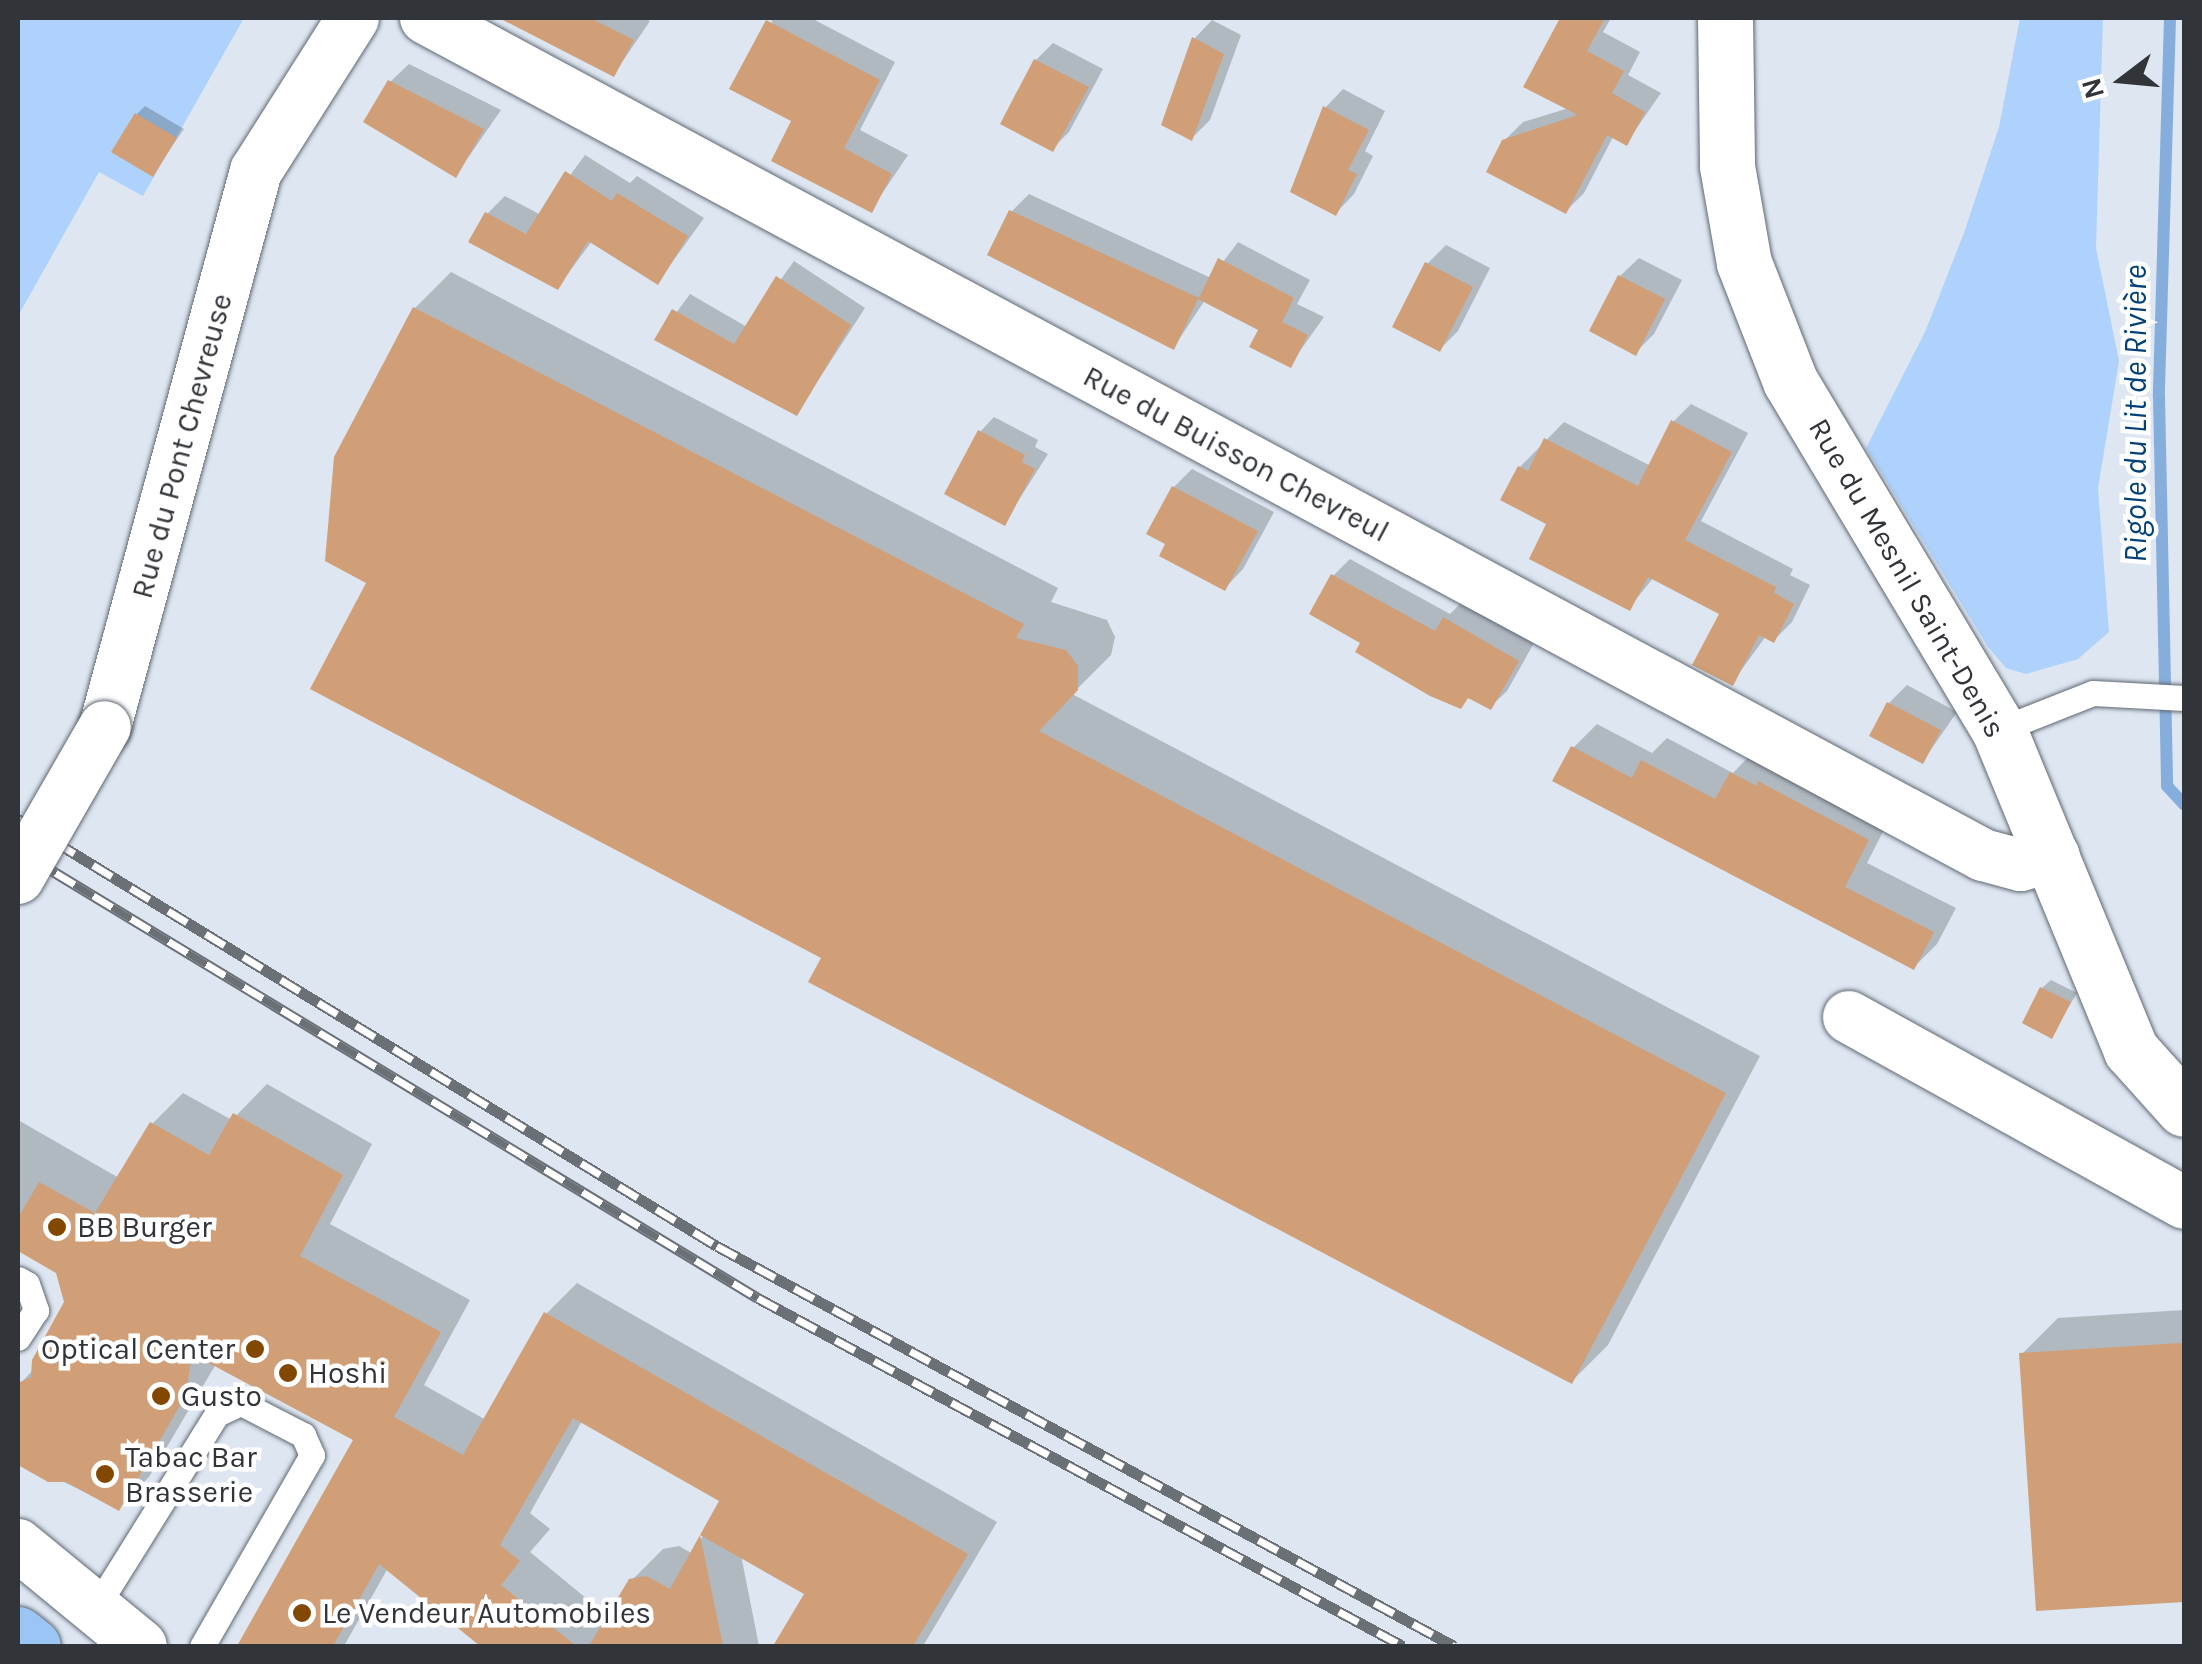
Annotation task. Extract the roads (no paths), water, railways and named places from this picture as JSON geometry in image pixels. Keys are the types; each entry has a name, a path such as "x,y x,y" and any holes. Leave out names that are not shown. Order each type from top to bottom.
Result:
{"main road":[{"path":"18,1634 33,1646"}],"street":[{"name":"Rue du Pont Chevreuse","path":"18,878 104,727 256,172 354,18"},
{"name":"Rue du Buisson Chevreul","path":"426,18 1983,854 2020,865 2054,856"},
{"name":"Rue du Mesnil Saint-Denis","path":"1726,18 1727,166 1744,263 1790,381 1998,730 2054,856 2131,1050 2184,1109"},
{"path":"1848,1017 2184,1202"},
{"path":"18,1545 141,1646"}],"lane":[{"path":"1998,730 2093,693 2184,698"},
{"path":"18,1279 27,1284 36,1310 18,1338"},
{"path":"95,1609 217,1414 242,1403 303,1435 312,1454 202,1646"}],"waterway":[{"name":"Rigole du Lit de Rivière","path":"2170,18 2159,397 2167,786 2184,804"}],"railway":[{"path":"18,819 717,1246 1454,1646"},
{"path":"18,850 758,1298 1403,1646"}],"place":[{"name":"BB Burger","path":"57,1227"},
{"name":"Optical Center","path":"255,1349"},
{"name":"Hoshi","path":"288,1373"},
{"name":"Gusto","path":"161,1396"},
{"name":"Tabac Bar Brasserie","path":"105,1474"},
{"name":"Le Vendeur Automobiles","path":"302,1613"}]}
